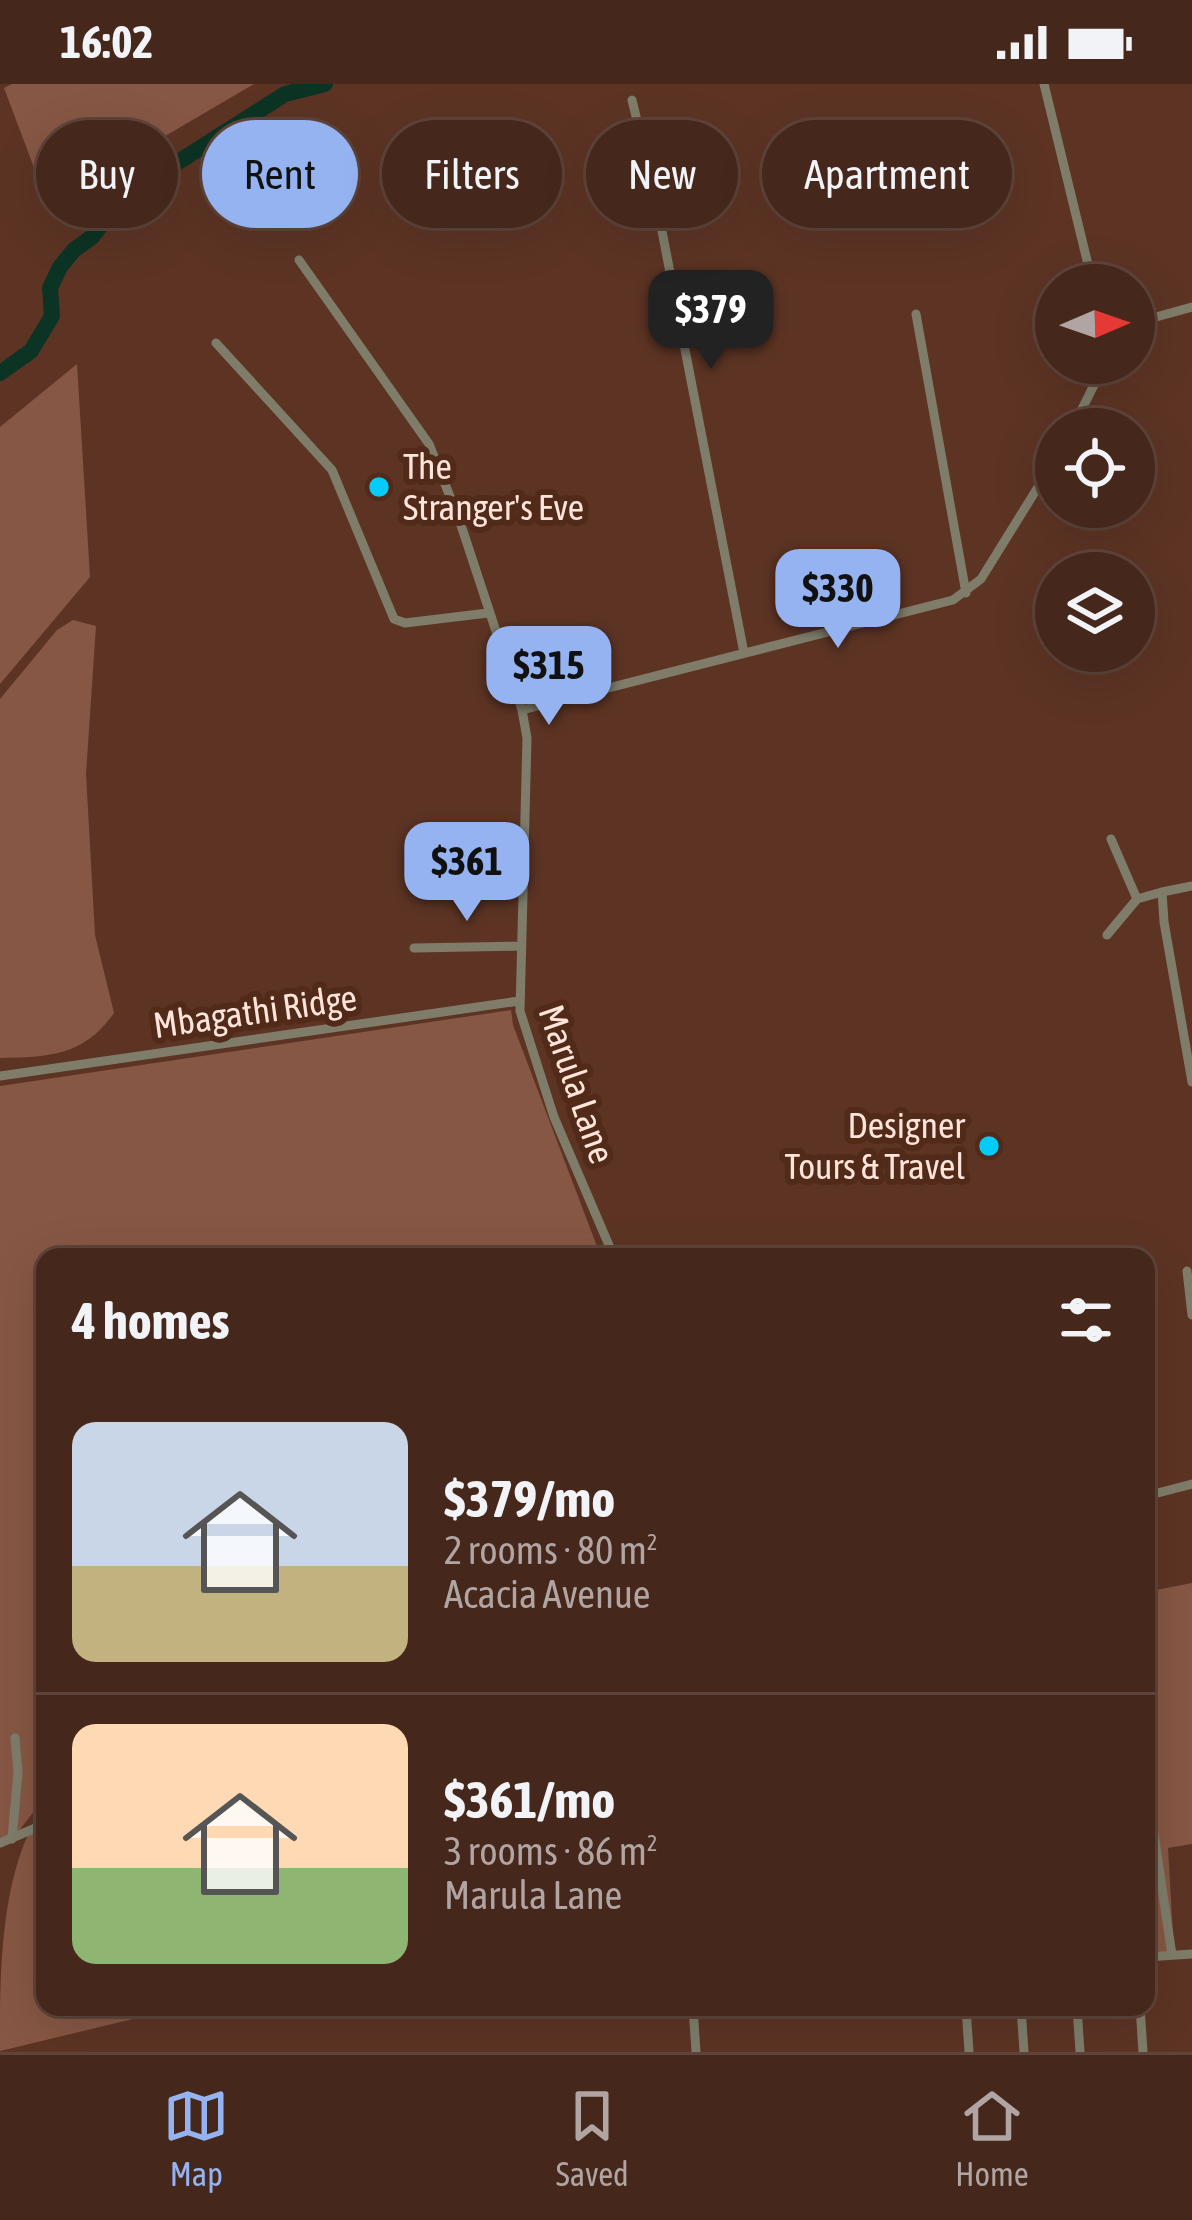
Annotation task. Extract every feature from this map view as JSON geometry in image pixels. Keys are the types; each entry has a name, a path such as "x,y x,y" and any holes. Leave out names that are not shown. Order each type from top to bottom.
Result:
{"street":[{"path":"1045,84 1088,264"},
{"path":"632,100 655,190 744,653"},
{"name":"Marula Lane","path":"299,260 429,444 446,480 522,710 527,738 519,1001 554,1117 610,1248"},
{"path":"1155,317 1192,307"},
{"path":"916,314 966,593"},
{"path":"216,343 332,470 394,619 405,623 488,613"},
{"path":"522,710 915,611 966,593 981,579 1035,492"},
{"path":"1111,839 1137,899"},
{"path":"1107,935 1137,899 1192,886"},
{"path":"1162,892 1163,922 1192,1082"},
{"path":"414,948 520,946"},
{"name":"Mbagathi Ridge","path":"0,1076 519,1001"},
{"path":"1187,1271 1192,1315"},
{"path":"1155,1494 1192,1484"},
{"path":"6,1841 18,1772 15,1738"},
{"path":"6,1841 36,1828"},
{"path":"1155,1841 1172,1954"},
{"path":"1155,1956 1192,1954"},
{"path":"694,2016 697,2052"},
{"path":"967,2016 969,2052"},
{"path":"1022,2016 1024,2052"},
{"path":"1078,2016 1080,2052"},
{"path":"1140,2016 1142,2052"}],"shaded area":[{"path":"12,84 254,84 178,129 178,120 36,120 36,173 4,88"},
{"path":"77,364 90,577 0,684 0,427"},
{"path":"73,620 96,626 86,774 95,935 114,1013 78,1046 34,1057 0,1058 0,699 57,630"},
{"path":"511,1010 598,1248 36,1248 36,1809 18,1832 0,1838 0,1086"},
{"path":"1192,1583 1192,1844 1168,1848 1174,1952 1155,1953 1155,1590"},
{"path":"36,1820 36,2016 146,2016 0,2051 6,1921"}],"waterway":[{"path":"0,373 31,351 52,316 50,288 60,267 92,237 120,199 285,94 325,84"}],"place":[{"name":"The Stranger's Eve","path":"379,487"},
{"name":"Designer Tours & Travel","path":"989,1146"}]}
